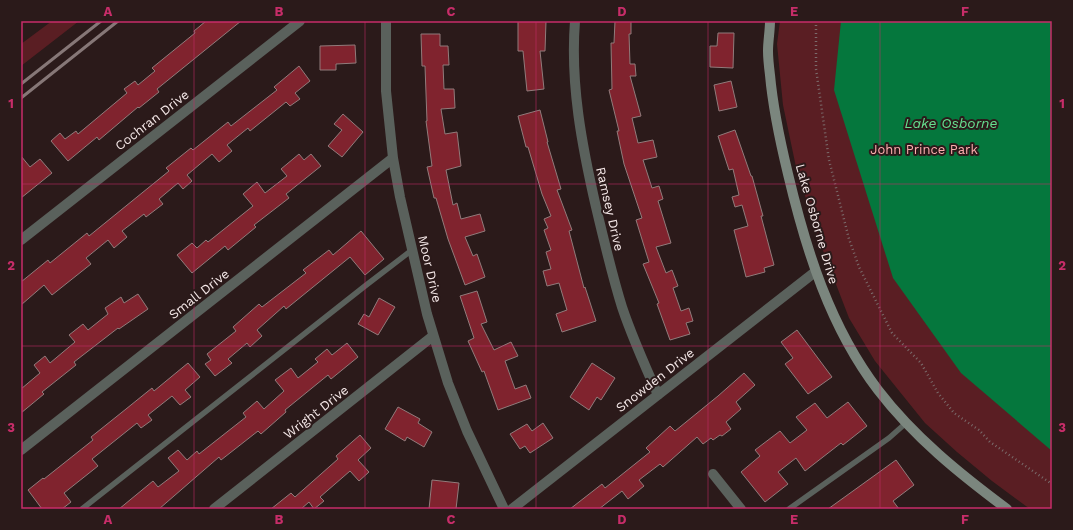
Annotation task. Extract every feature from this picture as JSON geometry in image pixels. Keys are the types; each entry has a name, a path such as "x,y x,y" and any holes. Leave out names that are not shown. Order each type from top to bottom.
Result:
{"street":[{"name":"Cochran Drive","path":"21,240 300,21"},
{"name":"Moor Drive","path":"386,21 386,91 393,158 412,250 434,336 448,383 467,431 504,509"},
{"name":"Ramsey Drive","path":"575,21 575,82 579,122 587,166 622,307 638,351 658,394"},
{"name":"Lake Osborne Drive","path":"770,21 768,52 771,87 779,133 796,206 815,272 833,314 855,355 878,390 906,423 933,450 971,482 1007,509"},
{"name":"Small Drive","path":"21,450 393,158"},
{"name":"Snowden Drive","path":"512,509 815,272"},
{"name":"Wright Drive","path":"214,509 434,336"},
{"path":"713,474 741,509"}],"lane":[{"path":"82,509 412,250"},
{"path":"789,509 889,438 906,423"}],"path":[{"path":"816,21 816,69 829,160 849,239 859,267 876,302 892,333 921,363 938,393 954,412 979,430 990,442 1052,484"}],"green space":[{"path":"52,21 79,21 21,66 21,44"},
{"name":"Lake Osborne","path":"780,21 1052,21 1052,509 1030,509 992,481 925,423 875,361 849,318 819,240 796,167 783,105 777,44"}],"water":[{"name":"Lake Osborne","path":"841,21 1052,21 1052,451 961,373 893,278 834,90"}],"building":[{"path":"206,21 241,21 157,89 159,92 139,108 138,107 99,140 97,137 68,161 51,141 60,133 65,139 76,131 78,134 127,93 124,89 135,81 138,85 155,71 152,68 195,33 194,31"},
{"path":"518,21 546,21 545,51 540,51 544,89 527,91 523,51 518,51"},
{"path":"615,21 631,21 631,34 629,34 630,64 635,64 636,76 630,76 641,116 632,118 638,143 653,140 657,157 643,160 652,188 659,186 663,199 658,201 671,243 656,247 666,273 672,270 678,286 673,288 681,311 689,308 693,321 686,323 690,334 670,340 657,304 659,303 643,264 649,262 636,220 642,218 624,164 617,131 619,131 609,90 612,89 611,43 614,43"},
{"path":"718,33 734,33 733,68 710,67 710,46 717,46"},
{"path":"421,34 440,34 440,46 448,46 449,65 443,65 444,89 454,89 455,108 441,109 445,134 457,132 461,166 446,170 453,205 457,203 461,219 480,214 485,231 465,237 473,256 477,254 485,277 465,285 448,239 436,198 434,198 427,167 432,166 426,121 425,66 422,66"},
{"path":"355,45 356,63 336,64 336,70 320,70 320,46"},
{"path":"299,66 310,81 295,93 300,99 290,106 286,102 250,131 248,128 227,145 232,151 219,162 212,154 187,175 192,181 183,189 178,183 159,199 163,204 146,217 144,214 122,231 127,237 114,248 108,240 86,258 91,264 52,295 44,285 21,305 21,282 48,260 50,263 87,233 89,236 169,171 166,168 191,148 193,150 228,122 231,126 277,90 274,87"},
{"path":"731,81 737,107 719,111 714,85"},
{"path":"540,110 547,142 561,189 557,190 572,230 569,231 584,288 585,287 596,321 562,332 556,314 567,310 559,283 547,286 543,271 551,269 546,252 551,250 544,230 548,228 544,219 551,216 542,194 528,147 526,147 518,116"},
{"path":"343,114 363,132 342,157 328,146 342,130 334,124"},
{"path":"735,130 752,176 774,265 764,268 765,272 746,277 734,230 748,226 742,205 735,207 732,197 739,195 733,169 729,170 718,136"},
{"path":"299,154 304,160 311,154 321,166 286,194 289,198 254,225 256,227 228,250 225,246 192,273 177,255 192,243 197,248 206,240 208,242 253,206 243,194 257,182 265,193 287,176 281,169"},
{"path":"21,156 30,167 40,159 52,173 21,198"},
{"path":"361,231 384,259 365,275 350,257 286,309 284,306 257,330 262,336 250,347 247,343 228,359 232,363 215,376 205,364 211,360 207,354 236,331 233,327 259,304 262,307 306,273 303,270 329,250 333,255"},
{"path":"477,291 487,322 481,324 494,350 511,342 518,356 505,361 515,389 526,385 531,398 498,410 484,371 482,372 468,341 474,338 460,296"},
{"path":"138,294 148,309 119,329 118,328 74,362 76,365 42,392 44,394 21,413 21,389 40,373 34,365 45,356 50,363 75,342 69,335 83,324 88,330 108,314 105,308 121,297 124,303"},
{"path":"379,298 395,307 378,335 358,324 364,314 369,317"},
{"path":"797,330 832,377 808,394 785,364 793,358 781,342"},
{"path":"347,343 358,357 331,379 328,375 285,410 286,412 261,434 258,431 221,460 219,457 159,509 119,509 153,481 158,487 179,471 168,458 178,450 187,460 197,451 199,454 246,417 243,413 257,401 264,409 284,391 275,380 291,368 298,378 318,362 315,359 327,349 332,355"},
{"path":"188,363 200,377 185,390 191,397 180,405 172,396 148,415 152,420 141,428 137,423 92,459 98,466 64,493 71,502 62,509 42,509 28,490 93,440 91,437 152,388 154,391"},
{"path":"592,363 615,378 601,400 597,397 589,410 570,397"},
{"path":"744,373 755,385 736,402 741,409 726,422 731,429 722,436 720,435 713,440 711,438 703,444 697,437 663,467 660,464 639,480 644,486 628,499 622,491 599,509 570,509 602,484 605,488 650,452 646,448 670,426 675,431"},
{"path":"848,402 867,426 843,445 841,443 805,471 796,458 778,472 788,484 765,502 741,472 760,456 755,450 780,431 790,443 807,430 796,417 815,403 827,418"},
{"path":"398,407 420,419 418,423 432,432 424,447 407,437 405,441 385,429"},
{"path":"543,423 553,438 530,453 525,446 520,449 510,434 527,424 532,431"},
{"path":"360,435 371,448 358,460 369,472 359,481 350,471 320,497 324,501 314,509 309,502 301,509 271,509 291,493 295,497 338,459 336,456"},
{"path":"896,460 914,485 893,501 899,509 828,509"},
{"path":"432,480 459,483 456,509 429,509"}],"railway":[{"path":"21,84 101,21"},
{"path":"21,98 118,21"}],"park label":[{"name":"John Prince Park","path":"924,149"}]}
